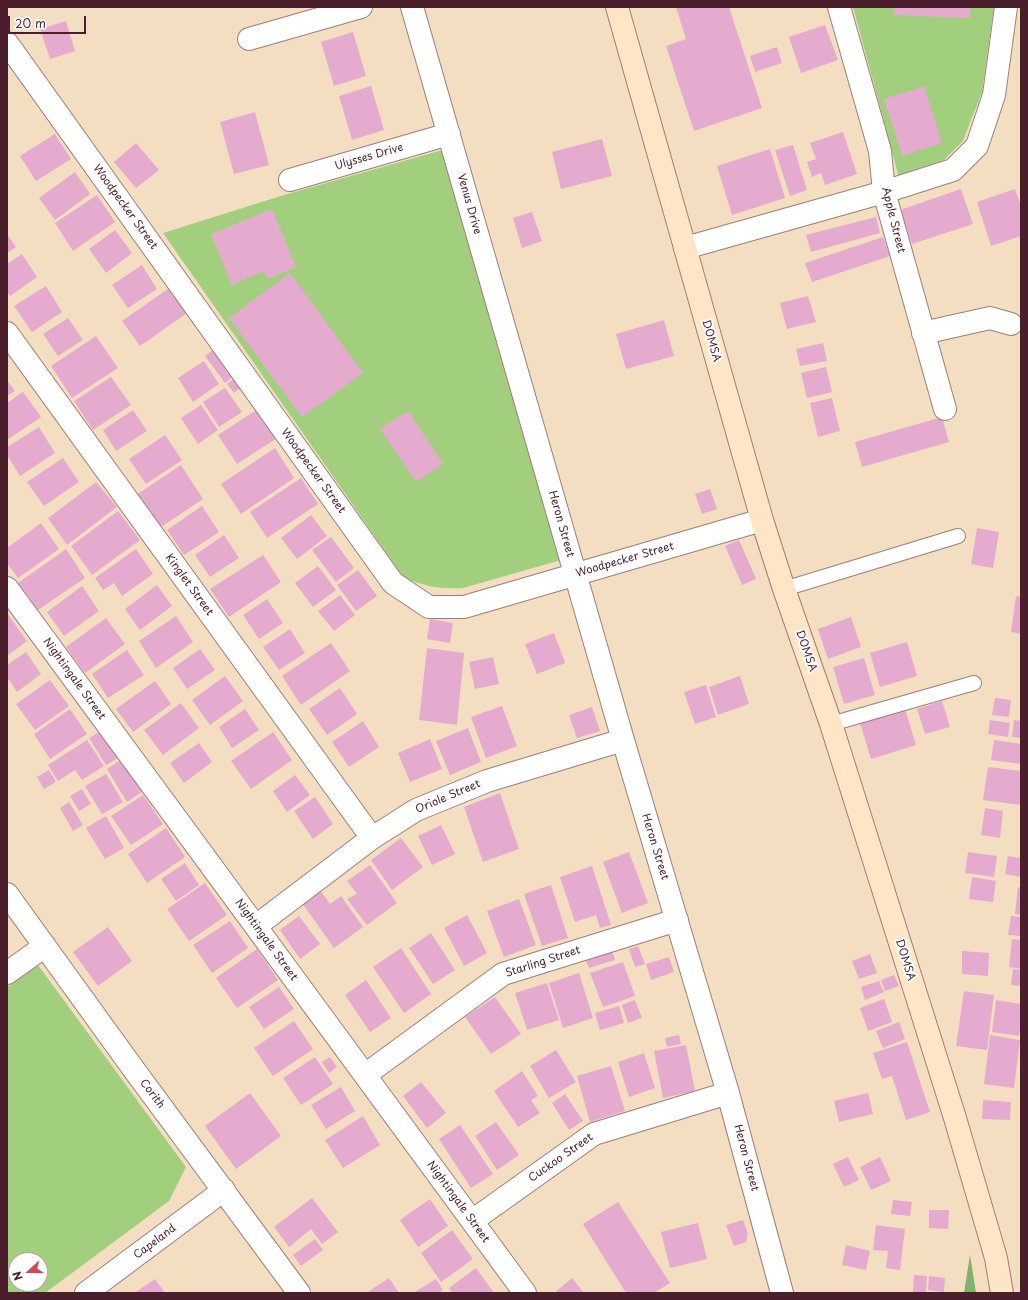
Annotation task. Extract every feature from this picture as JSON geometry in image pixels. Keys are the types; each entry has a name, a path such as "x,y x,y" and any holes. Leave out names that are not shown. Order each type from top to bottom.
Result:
{"main road":[{"name":"DOMSA","path":"617,7 762,520 784,589 831,724 955,1118 996,1258 1002,1293"}],"street":[{"path":"249,39 361,7"},
{"name":"Venus Drive","path":"412,7 526,401"},
{"name":"Apple Street","path":"839,7 880,151 884,192 945,409"},
{"path":"685,248 884,192 953,170 976,146 994,95 1006,7"},
{"name":"Woodpecker Street","path":"7,43 393,582 429,607 464,607 762,520"},
{"name":"Ulysses Drive","path":"290,180 449,134"},
{"path":"923,333 990,318 1011,324"},
{"name":"Kinglet Street","path":"7,333 372,838"},
{"name":"Heron Street","path":"526,401 623,740 728,1093 782,1293"},
{"name":"Nightingale Street","path":"7,588 525,1293"},
{"name":"Oriole Street","path":"256,926 372,838 416,810 487,781 623,740"},
{"name":"Corith","path":"7,894 132,1067 299,1293"},
{"name":"Starling Street","path":"365,1075 503,974 677,920"},
{"path":"7,972 44,946"},
{"name":"Cuckoo Street","path":"472,1221 594,1134 728,1093"},
{"name":"Capeland","path":"86,1293 224,1190"}],"lane":[{"path":"784,589 958,536"},
{"path":"831,724 974,683"}],"green space":[{"path":"853,7 994,7 982,92 963,141 944,160 898,175"},
{"path":"446,149 561,560 463,588 433,587 404,578 163,233 284,195"},
{"path":"38,965 186,1167 169,1201 48,1291 48,1252 8,1252 8,1292 46,1292 7,1293 7,987"},
{"path":"970,1255 976,1293 964,1293"}],"building":[{"path":"676,7 729,7 762,108 694,131 666,46 686,39"},
{"path":"894,7 970,7 970,18 894,15"},
{"path":"66,21 75,51 50,59 40,29"},
{"path":"825,25 838,60 801,73 789,37"},
{"path":"353,32 366,76 334,86 321,42"},
{"path":"777,47 782,63 755,72 750,56"},
{"path":"371,86 384,130 352,140 339,96"},
{"path":"924,86 942,143 902,156 884,99"},
{"path":"255,112 269,165 234,174 220,122"},
{"path":"843,132 857,174 825,185 821,173 812,177 807,162 816,159 810,143"},
{"path":"55,134 71,159 36,181 20,156"},
{"path":"602,139 612,176 561,189 552,152"},
{"path":"136,143 159,170 136,188 114,162"},
{"path":"793,145 807,190 790,196 775,150"},
{"path":"770,149 785,198 732,215 717,166"},
{"path":"75,172 90,194 55,220 39,198"},
{"path":"961,189 973,224 912,244 900,210"},
{"path":"1015,189 1021,206 1021,236 991,246 977,202"},
{"path":"97,195 115,222 73,251 55,223"},
{"path":"272,209 296,267 267,279 264,271 232,285 211,234"},
{"path":"532,212 542,241 522,248 513,218"},
{"path":"876,217 880,233 811,252 806,235"},
{"path":"115,230 132,253 106,273 89,249"},
{"path":"7,234 16,247 7,253"},
{"path":"883,237 890,256 812,282 805,263"},
{"path":"22,254 37,277 10,296 7,292 7,264"},
{"path":"142,265 157,289 128,308 112,285"},
{"path":"290,273 363,373 302,417 229,318"},
{"path":"46,286 62,312 32,332 14,306"},
{"path":"172,286 190,311 140,346 122,321"},
{"path":"808,296 816,322 787,329 780,303"},
{"path":"68,318 83,340 58,356 43,334"},
{"path":"664,320 674,356 626,369 616,334"},
{"path":"96,336 118,368 72,398 51,366"},
{"path":"823,343 827,361 800,366 796,349"},
{"path":"215,348 235,375 225,383 205,356"},
{"path":"204,361 219,384 193,402 178,378"},
{"path":"826,367 832,392 807,398 801,373"},
{"path":"238,375 244,385 234,393 227,384"},
{"path":"111,377 131,405 93,430 74,401"},
{"path":"7,380 15,391 7,396"},
{"path":"225,388 242,412 219,427 203,402"},
{"path":"23,392 41,417 7,440 7,403"},
{"path":"832,398 840,431 818,437 810,403"},
{"path":"201,405 218,430 198,444 181,418"},
{"path":"258,409 277,438 237,464 218,435"},
{"path":"133,410 147,431 116,451 103,430"},
{"path":"408,411 443,464 416,482 380,429"},
{"path":"942,417 949,442 862,467 855,442"},
{"path":"39,427 55,453 20,476 7,455 7,447"},
{"path":"165,435 182,460 146,484 129,459"},
{"path":"275,448 294,478 241,514 221,484"},
{"path":"63,458 79,482 44,506 27,482"},
{"path":"181,465 203,499 158,529 136,495"},
{"path":"301,478 318,504 267,538 250,512"},
{"path":"96,482 117,507 67,545 48,518"},
{"path":"710,489 717,509 702,514 695,494"},
{"path":"202,506 219,532 184,555 167,530"},
{"path":"118,511 140,540 92,575 71,546"},
{"path":"311,515 327,536 297,559 281,538"},
{"path":"41,523 59,549 18,578 7,563 7,548"},
{"path":"977,528 999,532 993,568 971,564"},
{"path":"224,535 239,558 210,577 195,555"},
{"path":"331,537 354,568 336,582 312,550"},
{"path":"739,540 756,579 742,585 725,546"},
{"path":"66,549 85,578 38,610 18,583"},
{"path":"136,549 153,574 122,596 114,583 103,590 95,578"},
{"path":"263,555 281,582 229,617 210,589"},
{"path":"318,566 336,590 313,607 295,583"},
{"path":"358,570 377,596 356,611 337,585"},
{"path":"157,585 172,606 140,630 125,609"},
{"path":"82,586 99,611 64,636 47,612"},
{"path":"340,595 355,615 334,631 318,611"},
{"path":"1016,596 1021,597 1021,634 1011,632"},
{"path":"267,599 283,623 259,639 243,615"},
{"path":"7,613 27,641 7,656"},
{"path":"176,616 193,642 156,668 139,641"},
{"path":"851,617 861,647 828,659 818,629"},
{"path":"106,618 125,644 85,673 66,647"},
{"path":"430,619 453,623 450,643 427,639"},
{"path":"290,629 305,653 279,670 263,647"},
{"path":"554,633 565,663 537,674 525,644"},
{"path":"907,642 917,676 880,687 870,653"},
{"path":"331,643 350,671 301,705 282,676"},
{"path":"427,648 464,653 457,725 419,720"},
{"path":"200,649 215,670 187,689 173,668"},
{"path":"127,650 144,675 108,698 92,674"},
{"path":"26,652 41,674 17,692 7,677 7,665"},
{"path":"493,657 499,684 475,689 469,662"},
{"path":"864,658 875,695 844,704 833,667"},
{"path":"225,676 243,701 210,725 192,700"},
{"path":"740,676 749,704 718,715 709,687"},
{"path":"50,680 69,706 35,730 16,704"},
{"path":"155,681 171,704 133,732 116,709"},
{"path":"706,685 716,717 695,724 684,692"},
{"path":"340,688 357,714 327,735 309,709"},
{"path":"995,698 1011,700 1009,717 992,715"},
{"path":"942,701 950,727 925,734 917,709"},
{"path":"181,703 199,728 163,755 144,730"},
{"path":"502,706 517,746 486,758 471,717"},
{"path":"592,707 600,731 577,738 569,715"},
{"path":"70,709 87,734 50,759 34,734"},
{"path":"245,709 259,730 232,748 219,727"},
{"path":"905,709 916,745 871,759 860,723"},
{"path":"990,720 1010,723 1008,737 988,734"},
{"path":"1014,720 1021,721 1021,738 1012,737"},
{"path":"363,721 379,747 349,767 332,742"},
{"path":"468,728 481,762 450,775 436,741"},
{"path":"103,730 120,757 106,765 89,738"},
{"path":"273,732 292,760 251,789 231,761"},
{"path":"430,739 442,769 410,782 398,753"},
{"path":"87,740 104,766 82,780 75,770 58,781 48,765"},
{"path":"994,740 1021,744 1021,764 991,760"},
{"path":"199,743 212,762 184,783 170,763"},
{"path":"122,759 142,792 127,802 107,769"},
{"path":"988,767 1021,771 1021,805 983,800"},
{"path":"49,770 56,782 44,789 37,777"},
{"path":"106,774 123,802 102,814 85,786"},
{"path":"295,775 310,795 287,812 273,791"},
{"path":"82,789 91,804 79,811 70,796"},
{"path":"500,793 519,849 483,862 464,807"},
{"path":"143,795 163,824 131,845 111,816"},
{"path":"315,797 333,824 313,839 294,811"},
{"path":"69,802 83,825 73,831 60,808"},
{"path":"985,808 1003,811 1000,838 981,835"},
{"path":"106,816 124,848 105,859 86,828"},
{"path":"441,825 455,854 432,865 418,836"},
{"path":"166,828 185,857 147,883 128,854"},
{"path":"401,838 423,867 392,890 371,860"},
{"path":"629,852 648,903 622,913 603,862"},
{"path":"968,852 997,856 994,877 965,873"},
{"path":"1008,856 1021,858 1021,877 1005,874"},
{"path":"185,863 199,885 176,901 161,879"},
{"path":"370,865 397,903 367,925 347,899 357,894 347,881"},
{"path":"592,866 611,925 600,928 596,915 575,922 560,877"},
{"path":"972,877 996,881 993,902 969,899"},
{"path":"205,883 227,915 189,941 167,909"},
{"path":"551,885 568,938 542,946 524,894"},
{"path":"318,887 330,904 341,896 363,927 334,948 300,900"},
{"path":"1018,887 1021,888 1021,915 1015,914"},
{"path":"519,899 536,945 504,957 487,911"},
{"path":"467,915 487,953 464,966 444,928"},
{"path":"299,916 320,944 300,959 280,930"},
{"path":"1011,916 1021,917 1021,936 1008,935"},
{"path":"230,921 248,948 212,973 193,945"},
{"path":"108,927 132,961 98,986 73,952"},
{"path":"431,933 455,970 433,984 409,948"},
{"path":"1012,939 1021,940 1021,969 1009,967"},
{"path":"638,946 645,964 635,967 629,949"},
{"path":"611,947 615,960 589,968 584,956"},
{"path":"401,948 431,994 404,1013 373,967"},
{"path":"257,949 278,980 237,1008 216,978"},
{"path":"962,951 989,953 988,976 962,974"},
{"path":"870,954 877,973 859,979 852,961"},
{"path":"669,957 674,972 651,980 646,964"},
{"path":"623,962 635,996 603,1007 590,973"},
{"path":"1013,969 1021,970 1021,986 1011,985"},
{"path":"579,973 593,1018 563,1028 549,983"},
{"path":"894,975 899,986 885,991 881,980"},
{"path":"366,980 391,1018 370,1032 345,995"},
{"path":"879,981 884,992 865,1000 861,987"},
{"path":"547,983 559,1020 527,1030 515,993"},
{"path":"279,987 294,1009 264,1029 249,1007"},
{"path":"964,991 994,995 987,1050 956,1046"},
{"path":"495,997 521,1034 491,1054 465,1017"},
{"path":"884,999 892,1022 868,1031 860,1008"},
{"path":"635,1000 642,1018 628,1023 622,1005"},
{"path":"996,1000 1021,1004 1019,1036 992,1032"},
{"path":"619,1006 624,1023 600,1030 595,1013"},
{"path":"294,1021 313,1049 273,1076 254,1048"},
{"path":"899,1022 905,1039 883,1048 876,1031"},
{"path":"679,1035 681,1044 667,1047 665,1038"},
{"path":"990,1035 1020,1040 1014,1088 984,1084"},
{"path":"907,1042 930,1112 906,1120 892,1076 882,1079 873,1053"},
{"path":"686,1045 695,1091 663,1098 654,1051"},
{"path":"556,1050 576,1082 549,1098 530,1066"},
{"path":"644,1053 655,1088 629,1097 618,1062"},
{"path":"315,1057 333,1084 301,1105 283,1078"},
{"path":"330,1057 337,1067 329,1073 322,1062"},
{"path":"611,1066 625,1111 590,1122 577,1076"},
{"path":"522,1071 538,1096 531,1100 540,1113 518,1127 494,1091"},
{"path":"421,1082 446,1113 427,1128 403,1096"},
{"path":"341,1087 355,1111 326,1129 311,1105"},
{"path":"250,1093 281,1136 236,1169 205,1126"},
{"path":"868,1093 873,1114 839,1122 834,1101"},
{"path":"565,1094 583,1121 569,1130 552,1103"},
{"path":"983,1100 1011,1102 1010,1120 982,1119"},
{"path":"363,1116 380,1145 343,1168 325,1140"},
{"path":"496,1122 519,1155 497,1170 475,1136"},
{"path":"460,1125 493,1174 471,1188 439,1139"},
{"path":"848,1157 859,1180 844,1187 833,1164"},
{"path":"880,1157 891,1181 871,1190 860,1167"},
{"path":"312,1198 338,1232 322,1244 311,1229 289,1247 274,1227"},
{"path":"430,1199 448,1226 418,1247 400,1220"},
{"path":"893,1200 912,1202 910,1216 891,1214"},
{"path":"618,1202 670,1283 654,1293 626,1293 583,1224"},
{"path":"929,1210 949,1210 948,1229 929,1228"},
{"path":"743,1220 748,1234 746,1242 734,1246 726,1225"},
{"path":"698,1223 707,1259 670,1268 661,1232"},
{"path":"876,1225 905,1229 900,1270 886,1268 888,1251 873,1250"},
{"path":"452,1230 473,1259 441,1282 421,1253"},
{"path":"315,1239 323,1250 301,1266 293,1255"},
{"path":"846,1245 870,1251 866,1270 842,1265"},
{"path":"476,1268 494,1293 452,1293 449,1288"},
{"path":"914,1275 927,1276 926,1293 913,1292"},
{"path":"929,1276 945,1278 944,1292 928,1290"},
{"path":"389,1278 399,1293 366,1293"},
{"path":"572,1278 584,1293 554,1293"},
{"path":"155,1279 165,1293 134,1293"},
{"path":"436,1279 443,1290 439,1293 413,1293"}]}
